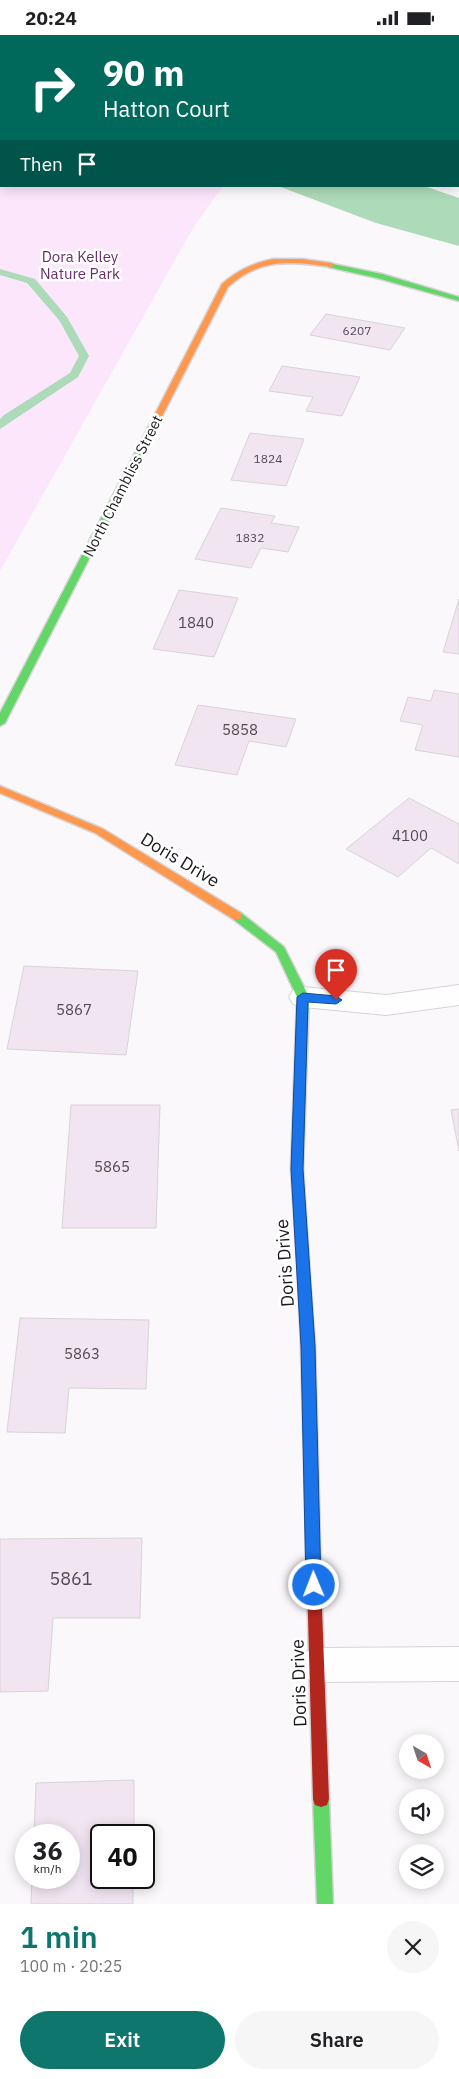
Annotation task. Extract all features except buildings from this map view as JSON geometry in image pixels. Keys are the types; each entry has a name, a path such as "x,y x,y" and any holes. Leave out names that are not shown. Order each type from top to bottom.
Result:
{"street":[{"name":"North Chambliss Street","path":"0,723 225,285 240,271 279,260 302,260 347,269 459,299"},
{"name":"Doris Drive","path":"0,789 99,831 231,911 280,951 303,997 297,1169 308,1346 316,1665 325,1904"},
{"path":"303,997 386,1005 459,995"},
{"path":"316,1665 459,1664"}],"green space":[{"name":"Dora Kelley Nature Park","path":"0,187 222,187 193,228 0,571"}],"shaded area":[{"path":"281,187 427,187 459,198 459,246 376,223"}],"waterway":[{"path":"0,272 31,281 63,319 84,356 74,375 8,417 0,426"}],"traffic: fast":[{"path":"331,265 379,276 459,299"},
{"path":"0,723 152,428"},
{"path":"237,916 280,950 303,997 297,1169 304,1278"},
{"path":"321,1799 325,1904"}],"traffic: slow":[{"path":"152,428 225,286 247,269 260,264 302,261 331,265"},
{"path":"0,789 99,831 237,916"},
{"path":"304,1278 308,1346 314,1581"}],"traffic: jam":[{"path":"314,1581 321,1799"}],"route":[{"path":"314,1585 308,1346 297,1169 303,997 336,1000"}]}
